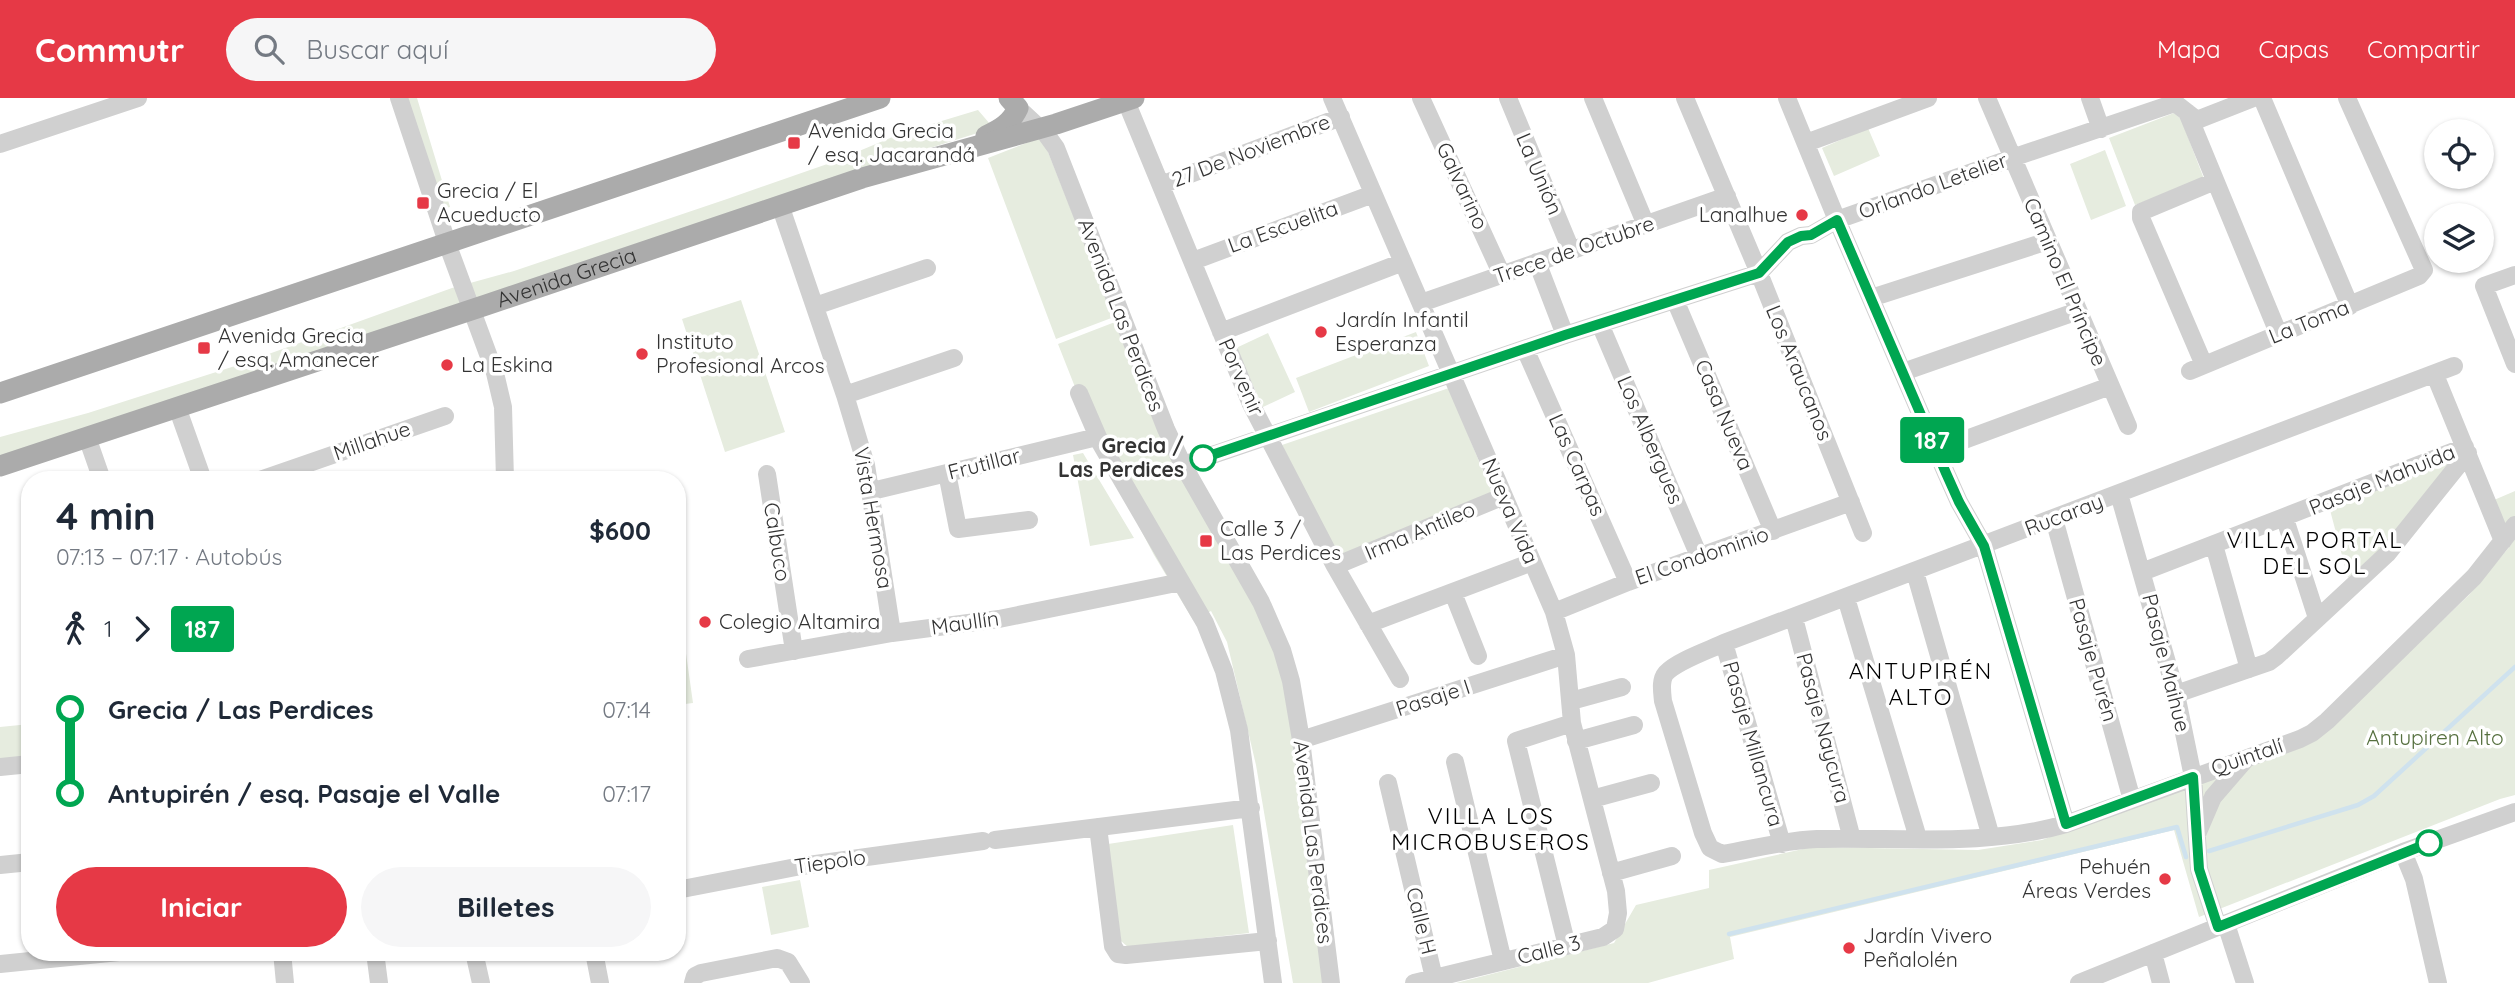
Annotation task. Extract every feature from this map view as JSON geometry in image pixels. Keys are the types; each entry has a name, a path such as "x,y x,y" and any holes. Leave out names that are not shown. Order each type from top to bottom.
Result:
{"main road":[{"path":"0,393 880,98"},
{"name":"Avenida Grecia","path":"0,466 780,205 1130,99"},
{"path":"945,153 1008,124 1014,103"}],"street":[{"path":"1,139 96,105 138,98"},
{"path":"399,98 447,244 500,390 504,420 505,471"},
{"name":"Nueva Vida","path":"1332,98 1553,612 1566,655 1574,732 1611,873 1618,913 1615,929 1603,937"},
{"name":"Galvarino","path":"1421,98 1502,275"},
{"name":"La Unión","path":"1508,98 1571,250"},
{"path":"1593,98 1646,225"},
{"name":"Los Araucanos","path":"1685,98 1864,533"},
{"path":"1787,98 1959,502 1984,546 2066,824"},
{"path":"1806,143 1928,98"},
{"name":"Camino El Príncipe","path":"1986,98 2128,426"},
{"path":"2091,98 2101,129"},
{"name":"Orlando Letelier","path":"1183,465 1565,335 1759,273 1788,242 1801,236 1811,235 1837,220 2012,158 2178,104 2197,120 2253,98"},
{"path":"2262,98 2350,306"},
{"name":"La Toma","path":"2215,181 2141,212 2197,368 2419,276 2424,270 2347,98"},
{"name":"Porvenir","path":"1130,99 1161,185 1251,404 1335,566 1400,679"},
{"name":"Avenida Las Perdices","path":"1014,103 1053,141 1161,417 1183,465 1273,624 1291,681 1301,740 1331,983"},
{"path":"2178,104 2215,181 2279,335"},
{"name":"27 De Noviembre","path":"1161,185 1340,117"},
{"name":"La Escuelita","path":"1193,261 1373,194"},
{"name":"Trece de Octubre","path":"1421,303 1727,196"},
{"name":"Vista Hermosa","path":"780,205 845,395 872,491 892,633"},
{"path":"1871,298 2048,241"},
{"path":"1221,332 1403,262"},
{"path":"1537,262 1565,335"},
{"path":"815,306 927,268"},
{"path":"2515,275 2484,286 2515,364"},
{"name":"Casa Nueva","path":"1675,300 1773,531"},
{"path":"1903,372 2078,311"},
{"name":"Los Albergues","path":"1600,324 1699,556"},
{"name":"Las Carpas","path":"1525,349 1628,582"},
{"path":"845,395 954,358"},
{"name":"Rucaray","path":"1703,833 1663,701 1661,687 1665,674 1675,666 1724,643 2454,366"},
{"path":"2435,375 2503,541"},
{"path":"1937,450 2110,386"},
{"path":"1079,393 1097,437 1209,631 1224,671 1235,709 1251,808 1273,983"},
{"path":"177,407 201,471"},
{"name":"Millahue","path":"295,471 445,416"},
{"name":"Frutillar","path":"872,491 1097,437"},
{"path":"87,438 99,471"},
{"path":"2176,694 2269,662 2277,656 2387,554 2467,450"},
{"name":"Pasaje Mahuida","path":"2142,572 2467,450"},
{"path":"947,473 958,529 1029,520"},
{"name":"Calbuco","path":"766,474 794,651"},
{"name":"Pasaje Maihue","path":"2119,494 2176,694 2193,777 2199,869 2245,983"},
{"name":"Irma Antileo","path":"1335,566 1504,496"},
{"name":"El Condominio","path":"1553,612 1628,582 1851,502"},
{"name":"Pasaje Purén","path":"2054,519 2132,800"},
{"path":"2285,519 2317,618"},
{"name":"Quintalí","path":"1703,833 1710,848 1722,854 1814,839 1991,837 2037,833 2312,733 2474,577 2515,525"},
{"path":"2214,545 2249,669"},
{"path":"1368,624 1532,562"},
{"path":"1915,572 1991,837"},
{"name":"Maullín","path":"748,659 892,633 980,622 1181,582"},
{"path":"1453,593 1478,656"},
{"path":"1846,598 1918,838"},
{"name":"Pasaje Naycura","path":"1794,618 1852,839"},
{"name":"Pasaje Millancura","path":"1724,643 1782,844"},
{"name":"Pasaje I","path":"1301,740 1566,655"},
{"path":"1571,701 1622,687"},
{"path":"1567,946 1516,741 1634,725"},
{"name":"Pasaje Maihue","path":"2196,835 2213,797 2247,757"},
{"path":"1455,762 1503,961"},
{"path":"0,768 21,765"},
{"name":"Calle H","path":"1388,783 1434,978"},
{"path":"1592,799 1651,783"},
{"name":"Tiepolo","path":"686,888 801,866 1251,808"},
{"path":"2079,983 2403,852 2515,812"},
{"path":"1098,827 1112,946 1118,954 1268,941"},
{"path":"2403,852 2414,879 2438,983"},
{"path":"1611,873 1672,856"},
{"path":"0,865 21,863"},
{"name":"Calle 3","path":"1414,983 1603,937"},
{"path":"2153,953 2161,983"},
{"path":"693,983 695,976 701,973 771,958 788,962 801,983"},
{"path":"0,964 30,961"},
{"path":"283,961 285,983"},
{"path":"376,961 379,983"},
{"path":"476,961 481,983"},
{"path":"596,961 600,983"}],"green space":[{"path":"407,98 417,98 450,207 442,209"},
{"path":"978,110 990,124 984,131 0,457 0,437 88,413 235,366 452,288 514,271 727,199 833,162 902,133"},
{"path":"2174,113 2181,119 2204,179 2135,205 2109,138"},
{"path":"1868,128 1880,156 1834,176 1822,148"},
{"path":"1042,137 1114,317 1056,339 988,158"},
{"path":"2105,150 2126,206 2091,220 2070,164"},
{"path":"741,300 785,432 725,452 682,319"},
{"path":"1115,322 1262,616 1289,679 1323,983 1293,983 1256,765 1227,642 1211,611 1193,620 1154,555 1103,458 1058,344"},
{"path":"1416,332 1429,366 1309,412 1296,378"},
{"path":"1268,333 1295,392 1263,407 1236,348"},
{"path":"1449,388 1494,498 1338,557 1282,445"},
{"path":"1083,453 1134,538 1090,546 1073,455"},
{"path":"2455,456 2385,545 2348,578 2330,510"},
{"name":"Antupiren Alto","path":"2515,491 2515,795 2199,917 2174,830 1730,937 1734,959 1648,983 1456,983 1614,943 1636,905 1709,888 1709,870 1812,847 1978,850 2042,840 2324,733 2469,595 2511,545 2494,500"},
{"path":"686,653 693,703 686,704"},
{"path":"21,725 21,758 0,760 0,727"},
{"path":"1233,825 1249,933 1128,947 1121,941 1108,844"},
{"path":"800,880 809,927 771,935 762,887"}],"waterway":[{"path":"2209,851 2358,805 2374,796 2515,667"},
{"path":"1729,934 2177,827 2186,857"}],"bus line":[{"name":"187","path":"1203,458 1565,335 1759,273 1788,242 1811,235 1837,220 1959,502 1984,546 2066,824 2193,777 2199,869 2218,927 2429,843"}],"place":[{"name":"Avenida Grecia / esq. Jacarandá","path":"794,143"},
{"name":"Grecia / El Acueducto","path":"423,203"},
{"name":"Lanalhue","path":"1802,215"},
{"name":"Jardín Infantil Esperanza","path":"1321,332"},
{"name":"Avenida Grecia / esq. Amanecer","path":"204,348"},
{"name":"Instituto Profesional Arcos","path":"642,354"},
{"name":"La Eskina","path":"447,365"},
{"name":"Grecia / Las Perdices","path":"1203,458"},
{"name":"Calle 3 / Las Perdices","path":"1206,541"},
{"name":"Colegio Altamira","path":"705,622"},
{"name":"Pehuén Áreas Verdes","path":"2165,879"},
{"name":"Jardín Vivero Peñalolén","path":"1849,948"}],"district":[{"name":"VILLA PORTAL DEL SOL","path":"2315,553"},
{"name":"ANTUPIRÉN ALTO","path":"1921,684"},
{"name":"VILLA LOS MICROBUSEROS","path":"1491,829"}]}
